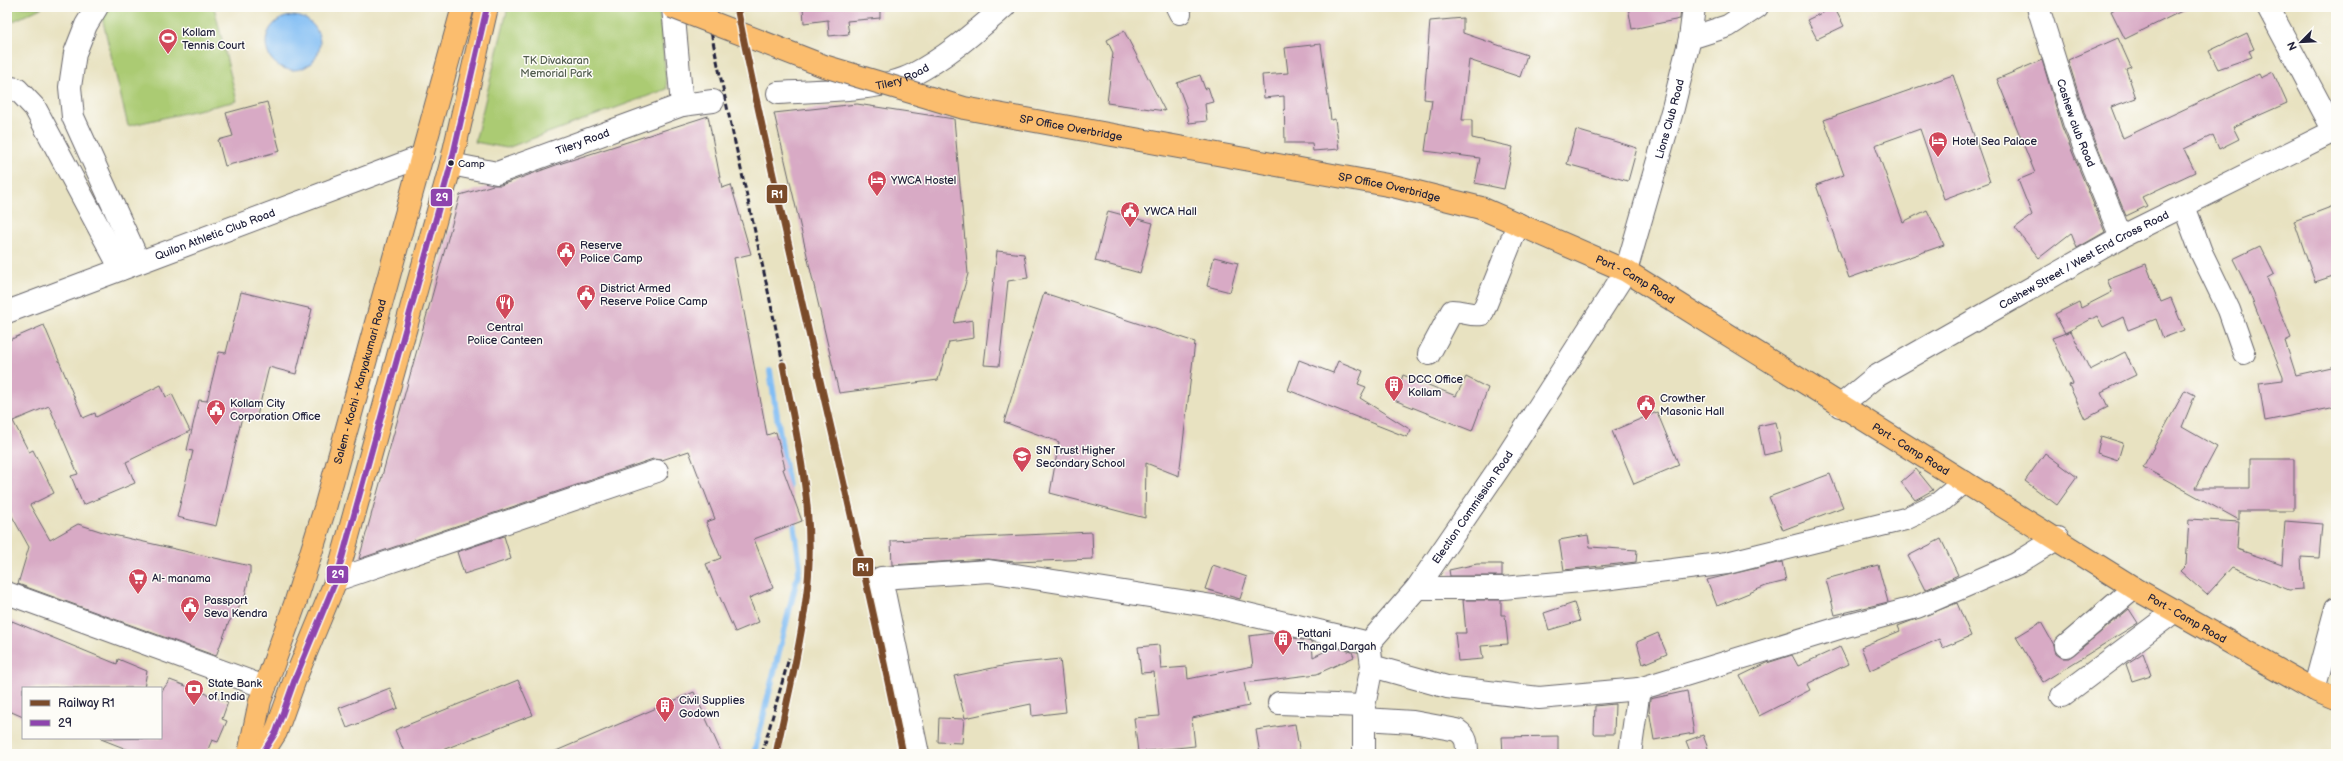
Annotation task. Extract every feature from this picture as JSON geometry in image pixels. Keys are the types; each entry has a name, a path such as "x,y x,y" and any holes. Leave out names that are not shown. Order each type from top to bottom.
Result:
{"main road":[{"name":"Salem - Kochi - Kanyakumari Road","path":"249,754 260,701 295,604 325,508 463,7"},
{"path":"262,754 276,732 295,680 336,580 451,164 487,7"},
{"name":"SP Office Overbridge","path":"672,7 824,66 964,108 1393,186 1481,208"},
{"name":"Port - Camp Road","path":"1481,208 1626,271 1840,406 2058,538 2134,588 2314,690 2336,699"}],"street":[{"path":"97,7 86,25 75,53 70,86 73,118 130,265"},
{"path":"672,7 682,105"},
{"name":"Tilery Road","path":"778,93 880,85 913,75 948,54 1004,7"},
{"name":"Lions Club Road","path":"1626,271 1669,123 1690,38 1694,7"},
{"path":"1690,38 1728,26 1757,7"},
{"name":"Cashew club Road","path":"2038,7 2074,122 2121,237"},
{"path":"2268,7 2335,130"},
{"path":"7,87 17,89 35,108 130,265"},
{"name":"Tilery Road","path":"451,164 497,173 682,105 712,101"},
{"name":"Cashew Street / West End Cross Road","path":"1840,406 1875,377 2121,237 2335,130"},
{"name":"Quilon Athletic Club Road","path":"7,312 423,156"},
{"path":"2184,206 2201,252 2229,310 2244,353"},
{"path":"1429,354 1452,312 1463,311 1474,315 1482,314 1518,224"},
{"name":"Election Commission Road","path":"1369,643 1417,588 1506,458 1626,271"},
{"path":"336,580 657,471"},
{"path":"1417,588 1503,588 1604,579 1727,563 1905,519 1939,503 1964,482"},
{"path":"1372,666 1446,687 1539,698 1639,689 1839,628 1917,607 2016,564 2058,538"},
{"path":"918,754 881,578 988,571 1213,606 1369,643 1372,666 1364,712 1364,754"},
{"path":"2066,646 2134,588"},
{"path":"7,593 265,686"},
{"path":"2314,690 2336,608"},
{"path":"2062,696 2175,611"},
{"path":"1630,754 1639,689"},
{"path":"1279,703 1364,712 1457,730 1463,734 1467,741 1467,754"}],"green space":[{"path":"7,7 43,7 7,24"},
{"name":"Kollam Tennis Court","path":"111,7 214,7 237,101 128,126 100,9"},
{"name":"TK Divakaran Memorial Park","path":"508,7 659,7 667,89 507,148 475,142"}],"water":[{"path":"288,16 298,16 308,20 316,28 320,38 320,48 316,58 308,66 298,70 288,70 278,66 270,58 266,48 266,38 270,28 278,20"}],"building":[{"path":"803,7 880,7 880,18 847,21 849,34 829,36 828,20 804,23"},
{"path":"1628,7 1681,7 1680,19 1632,29"},
{"path":"1834,7 1844,26 1817,39 1807,20"},
{"path":"2119,7 2190,7 2125,39 2111,11"},
{"path":"1463,18 1463,33 1527,55 1520,77 1469,60 1462,120 1472,120 1472,138 1513,147 1504,189 1475,183 1480,158 1425,151 1432,100 1424,99 1430,21"},
{"path":"1124,31 1165,111 1107,103 1113,53 1107,40"},
{"path":"2247,33 2254,49 2249,51 2252,57 2218,69 2209,51"},
{"path":"2118,38 2131,67 2126,69 2136,98 2111,107 2123,138 2259,74 2261,78 2273,72 2287,103 2233,127 2239,139 2219,149 2213,135 2184,149 2195,172 2142,197 2147,206 2126,216 2086,118 2068,60"},
{"path":"1321,44 1331,120 1335,119 1339,149 1313,151 1312,143 1285,143 1284,96 1264,98 1262,75 1288,73 1285,48"},
{"path":"2042,60 2062,127 2105,232 2077,248 2071,233 2039,258 2015,228 2032,215 2018,180 2035,173 1997,79"},
{"path":"1200,75 1205,89 1208,87 1213,102 1205,104 1207,121 1189,123 1186,107 1177,83"},
{"path":"1953,75 1990,182 1944,199 1920,129 1875,145 1903,222 1927,210 1944,245 1849,278 1816,185 1844,175 1824,120"},
{"path":"267,102 280,151 225,166 218,140 233,136 226,113"},
{"name":"YWCA Hostel","path":"857,104 954,119 968,274 954,323 973,320 974,338 949,342 938,380 839,393 774,113"},
{"name":"District Armed Reserve Police Camp","path":"708,116 722,188 731,185 751,254 734,258 767,435 776,432 785,468 783,469 802,521 754,539 773,588 749,598 759,622 735,632 714,584 706,564 721,558 706,522 715,519 689,451 662,460 653,459 359,559 460,195 493,185 501,185 559,164"},
{"path":"1576,130 1637,148 1628,181 1567,164"},
{"path":"2336,205 2336,275 2315,282 2294,221"},
{"path":"1108,211 1153,223 1140,273 1095,261"},
{"path":"2260,246 2274,274 2267,278 2291,338 2285,341 2296,375 2336,366 2336,407 2265,421 2259,383 2283,380 2283,377 2247,287 2233,259"},
{"path":"997,251 1024,254 1028,278 1008,281 999,366 984,365"},
{"path":"1214,257 1238,263 1230,292 1207,286"},
{"path":"2146,264 2161,302 2171,298 2184,330 2163,338 2156,319 2128,330 2123,317 2103,327 2097,316 2065,333 2055,314 2079,302 2081,308 2112,292 2107,279"},
{"name":"Kollam City Corporation Office","path":"241,292 312,309 296,374 269,367 256,420 242,417 216,526 177,517 193,451 187,450 199,400 207,401 219,352 226,353"},
{"path":"1044,293 1195,342 1179,476 1146,463 1145,518 1050,493 1059,442 1004,422"},
{"path":"44,325 83,418 95,413 96,417 161,385 166,397 172,394 190,431 126,462 135,483 83,505 71,476 78,474 49,406 13,421 29,452 33,450 54,493 30,505 50,540 78,524 109,534 250,566 250,573 244,600 229,622 216,656 18,584 29,547 7,507 7,341"},
{"path":"2071,331 2090,370 2125,352 2136,375 2101,392 2108,407 2085,419 2069,385 2073,384 2052,338"},
{"path":"1299,360 1333,373 1338,361 1363,371 1358,384 1366,387 1360,398 1411,430 1407,437 1288,390"},
{"path":"1403,375 1456,396 1466,377 1488,388 1472,431 1394,400"},
{"path":"2185,390 2195,395 2182,427 2217,447 2195,488 2250,488 2250,459 2294,459 2294,511 2239,511 2239,520 2143,467"},
{"path":"1657,412 1679,465 1634,484 1612,431"},
{"path":"1776,422 1782,451 1764,455 1758,426"},
{"path":"2101,436 2123,443 2118,460 2097,453"},
{"path":"2045,453 2077,477 2057,505 2025,481"},
{"path":"1916,469 1933,490 1915,500 1901,482"},
{"path":"1830,474 1843,507 1783,530 1769,497"},
{"path":"2189,519 2239,522 2237,549 2282,565 2285,521 2322,524 2319,558 2301,557 2303,589 2289,590 2232,567 2207,595 2180,571 2186,565"},
{"path":"1092,532 1093,559 1015,562 988,559 892,565 891,541"},
{"path":"1588,535 1590,547 1637,550 1636,562 1564,570 1559,540"},
{"path":"504,536 511,559 464,574 457,552"},
{"path":"1941,539 1958,575 1925,590 1908,556"},
{"path":"1782,562 1786,581 1766,586 1717,606 1707,580"},
{"path":"1477,564 1502,564 1502,576 1450,576 1449,570"},
{"path":"1213,565 1247,577 1240,599 1205,589"},
{"path":"1878,565 1888,602 1835,615 1826,579"},
{"path":"1463,600 1501,600 1501,615 1505,615 1508,644 1481,646 1483,659 1458,661 1455,633 1466,633"},
{"path":"1574,603 1580,621 1549,630 1544,613"},
{"path":"1957,603 1971,636 1943,648 1939,639 1870,670 1861,647 1900,631 1898,626"},
{"path":"2129,609 2138,623 2043,682 2016,637 2041,622 2054,645 2056,654 2062,658 2069,658"},
{"path":"12,621 117,664 118,659 147,671 144,687 22,687 22,717 7,710 7,633"},
{"path":"1273,633 1278,634 1279,639 1290,637 1312,642 1313,657 1334,647 1352,652 1354,657 1317,674 1244,683 1249,706 1192,718 1195,746 1138,752 1134,718 1159,716 1154,672 1141,673 1138,647 1159,645 1161,669 1187,667 1188,679 1253,666 1249,636"},
{"path":"1658,633 1667,654 1643,664 1637,642"},
{"path":"1840,647 1848,664 1807,684 1810,690 1759,716 1740,676 1767,663 1792,655 1798,666"},
{"path":"2143,653 2151,675 2132,681 2126,664"},
{"path":"1060,659 1066,712 1032,716 1031,704 965,718 954,676 1012,664"},
{"name":"State Bank of India","path":"170,680 228,702 222,719 227,721 218,742 212,740 206,754 139,754 101,739 162,739 162,691"},
{"path":"518,680 533,715 432,754 405,754 395,730"},
{"path":"390,688 398,708 347,728 339,708"},
{"path":"1687,691 1694,733 1654,740 1649,710 1650,699"},
{"name":"Civil Supplies Godown","path":"694,692 722,754 549,754"},
{"path":"1615,704 1614,734 1594,734 1595,706"},
{"path":"939,718 964,719 962,743 938,742"},
{"path":"1295,724 1300,754 1260,754 1256,730"},
{"path":"1703,735 1710,754 1691,754 1686,741"},
{"path":"1558,736 1558,754 1503,754 1502,737"}],"waterway":[{"path":"770,371 788,487"},
{"path":"754,754 800,566 793,516"}],"railway":[{"path":"706,7 763,267 795,423 808,516 809,539 806,593 798,647 776,754"},
{"path":"762,754 789,658"}],"rail line":[{"name":"R1","path":"737,7 756,101 884,660 903,754"},
{"name":"R1","path":"776,754 800,638 809,570 808,511 800,452 783,365"}],"transit line":[{"name":"29","path":"262,754 276,732 295,679 336,580 451,164 487,7"}],"place":[{"name":"Kollam Tennis Court","path":"168,55"},
{"name":"Hotel Sea Palace","path":"1938,158"},
{"name":"Camp","path":"451,163"},
{"name":"YWCA Hostel","path":"877,197"},
{"name":"YWCA Hall","path":"1130,228"},
{"name":"Reserve Police Camp","path":"566,268"},
{"name":"District Armed Reserve Police Camp","path":"586,311"},
{"name":"Central Police Canteen","path":"505,320"},
{"name":"DCC Office Kollam","path":"1394,402"},
{"name":"Crowther Masonic Hall","path":"1646,421"},
{"name":"Kollam City Corporation Office","path":"216,426"},
{"name":"SN Trust Higher Secondary School","path":"1022,473"},
{"name":"Al- manama","path":"138,595"},
{"name":"Passport Seva Kendra","path":"190,623"},
{"name":"Pattani Thangal Dargah","path":"1283,656"},
{"name":"State Bank of India","path":"194,706"},
{"name":"Civil Supplies Godown","path":"665,723"}]}
